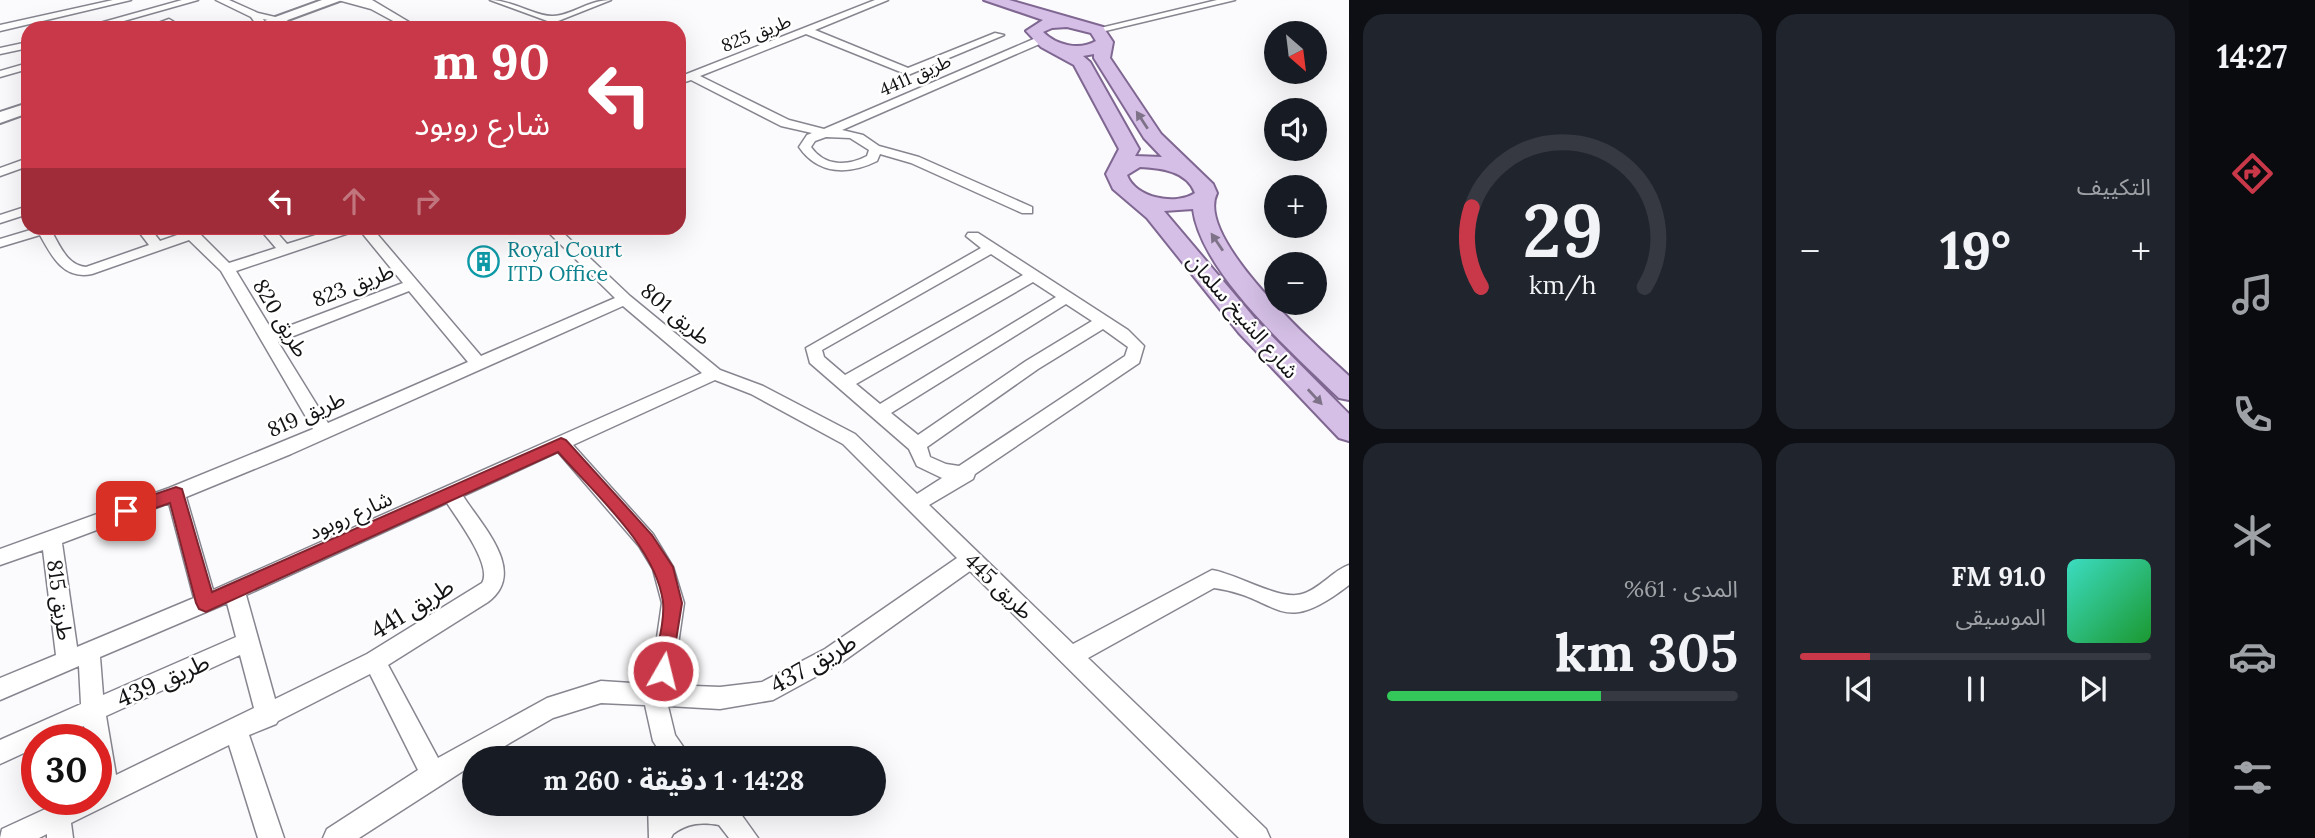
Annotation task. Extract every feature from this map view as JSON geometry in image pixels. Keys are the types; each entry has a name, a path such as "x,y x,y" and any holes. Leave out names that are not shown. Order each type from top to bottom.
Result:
{"main road":[{"path":"992,0 1096,30"},
{"path":"975,1 1011,14 1045,40 1081,62 1129,149 1119,169"},
{"path":"1045,40 1048,23 1096,30"},
{"path":"1045,40 1094,49 1096,30"},
{"path":"1096,30 1102,58 1154,138 1186,171"},
{"path":"1119,169 1128,164 1156,162 1186,171"},
{"name":"شارع الشيخ سلمان","path":"1119,169 1116,174 1120,186 1156,213 1248,327 1349,431"},
{"name":"شارع الشيخ سلمان","path":"1186,171 1204,186 1206,193 1203,199 1210,231 1242,280 1282,325 1349,391"},
{"path":"1140,199 1176,206 1203,199"}],"street":[{"path":"73,11 82,0"},
{"path":"40,21 126,0"},
{"path":"106,21 151,5 164,8 193,0"},
{"path":"221,0 252,21"},
{"path":"282,19 335,0"},
{"path":"274,21 343,0 370,3 402,21"},
{"path":"495,0 553,20 606,0"},
{"name":"طريق 825","path":"686,78 810,32 883,0"},
{"path":"1096,30 1230,0"},
{"path":"151,5 168,21"},
{"path":"73,11 81,21"},
{"path":"0,28 21,26"},
{"path":"810,32 938,85"},
{"path":"908,72 999,35"},
{"name":"طريق 4411","path":"825,133 1020,48 1045,40"},
{"path":"0,50 21,46"},
{"path":"0,74 21,68"},
{"path":"686,78 785,122 825,133 847,133 1027,210"},
{"path":"825,133 811,138 805,147 809,156 823,164 843,167 861,165 873,158 870,144 888,106"},
{"path":"0,115 21,108"},
{"path":"0,172 21,164"},
{"path":"0,219 21,212"},
{"path":"0,243 27,235"},
{"path":"50,235 67,269 75,272 88,271 182,235"},
{"path":"148,235 156,246"},
{"name":"طريق 820","path":"192,235 227,269 324,432"},
{"path":"272,235 284,250"},
{"path":"227,269 329,235"},
{"name":"طريق 823","path":"371,235 477,362"},
{"name":"طريق 801","path":"558,235 625,299 714,374"},
{"path":"917,504 966,474 1133,359 1136,346 973,236"},
{"path":"966,474 943,471 923,461 917,445 816,359 814,348 991,248"},
{"path":"844,383 1032,276"},
{"name":"طريق 823","path":"270,339 411,285"},
{"path":"879,413 1066,298"},
{"name":"طريق 819","path":"0,557 176,493 324,432 477,362 625,299"},
{"path":"917,445 1032,365 1102,322"},
{"name":"شارع روبود","path":"0,689 234,591 714,374"},
{"name":"طريق 445","path":"714,374 757,390 849,439 1256,838"},
{"path":"561,444 646,540 663,567 673,603 663,671 654,695 667,746"},
{"path":"176,493 206,603"},
{"name":"طريق 441","path":"433,774 375,661 491,589 497,570 452,494"},
{"name":"طريق 815","path":"51,538 93,711 94,724"},
{"name":"طريق 437","path":"336,838 433,774 547,709 601,692 720,698 765,692 833,656 970,560"},
{"path":"1072,656 1212,579 1225,579 1294,606 1307,603 1349,574"},
{"path":"234,591 268,716"},
{"name":"طريق 439","path":"0,752 249,641"},
{"path":"112,790 268,716 375,661"},
{"path":"236,731 271,838"},
{"path":"11,838 58,827 74,815"},
{"path":"728,816 745,838"}],"place":[{"name":"Royal Court ITD Office","path":"484,261"}],"route":[{"path":"126,511 176,493 206,603 561,444 646,540 663,567 673,603 663,671"}]}
